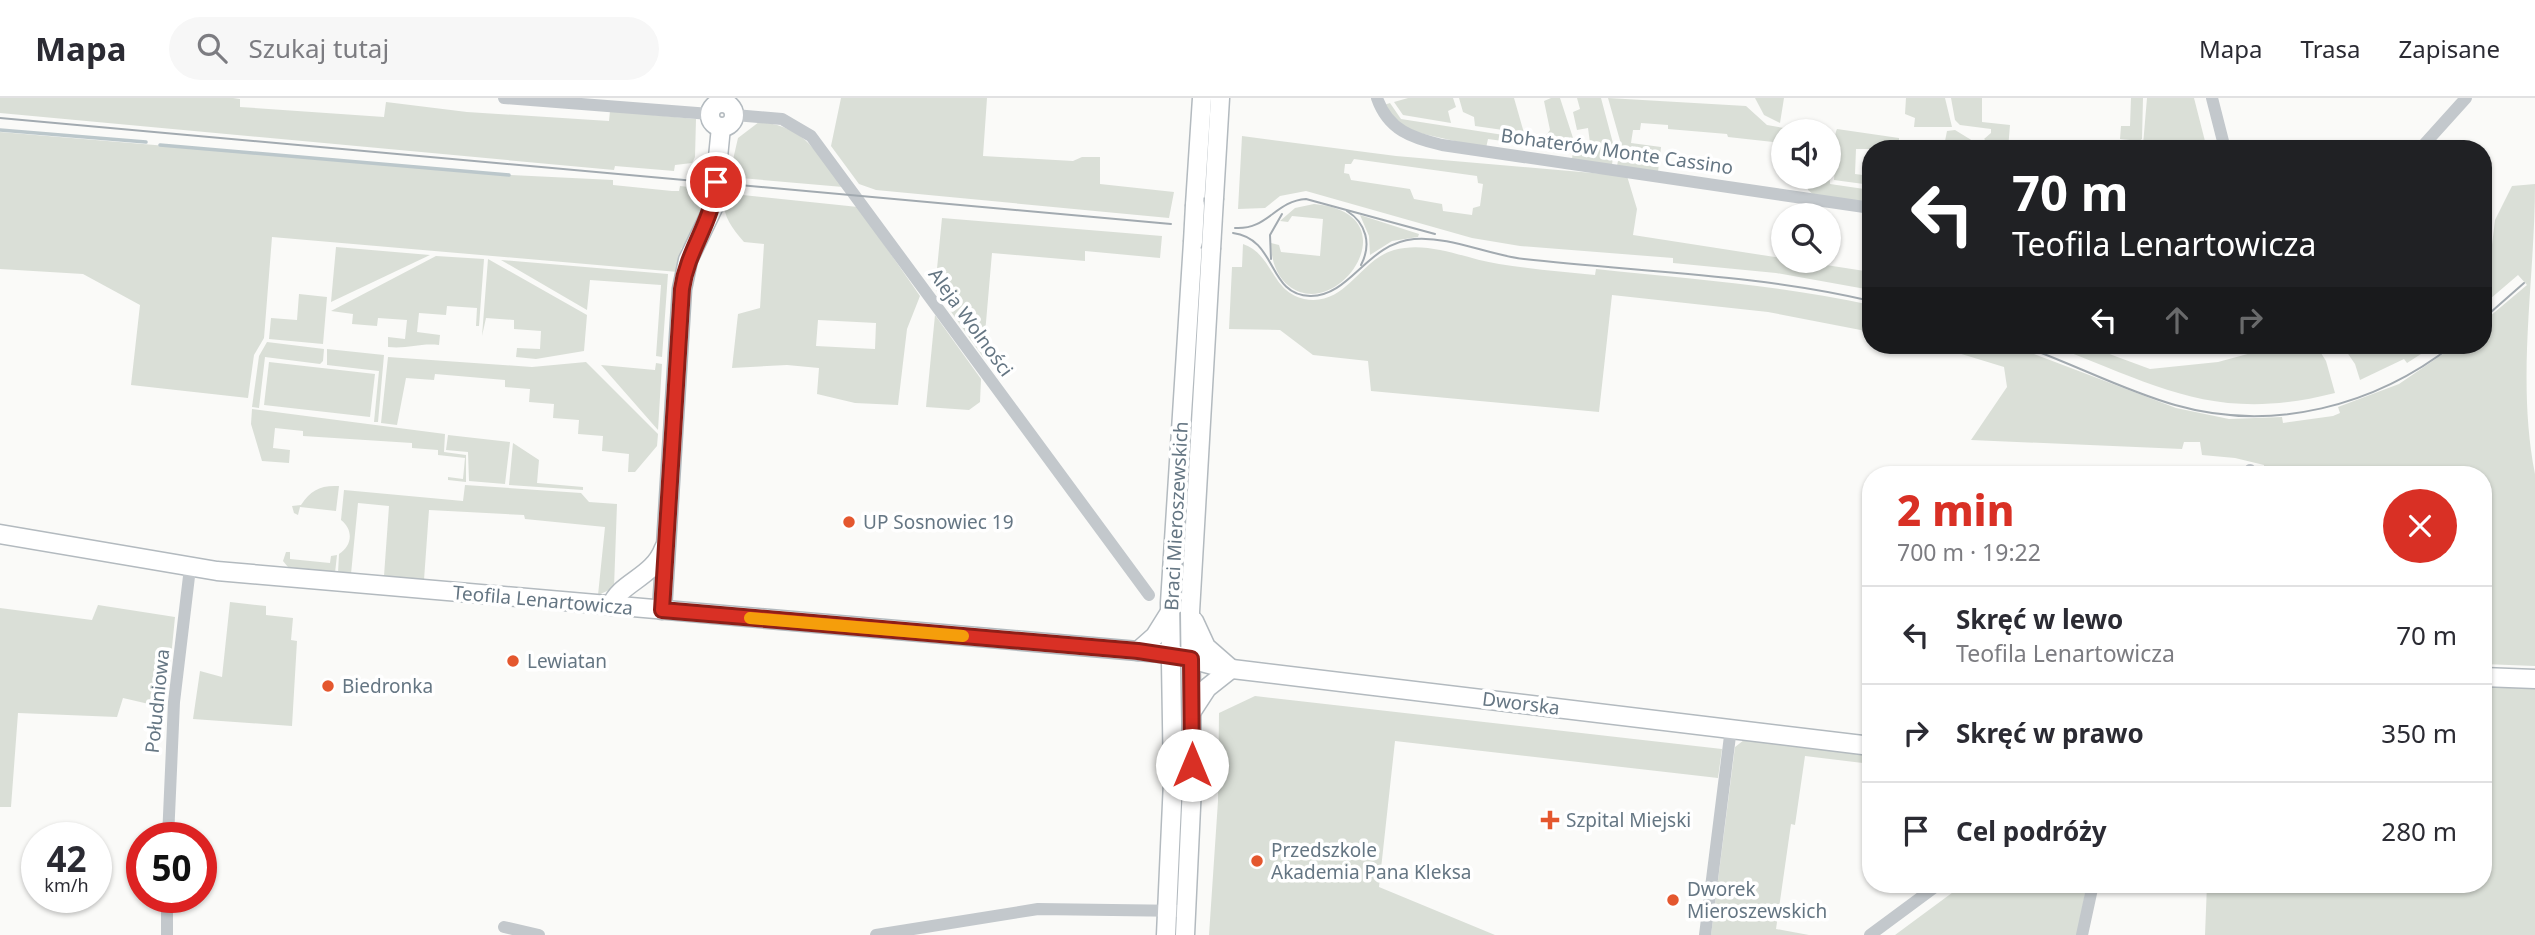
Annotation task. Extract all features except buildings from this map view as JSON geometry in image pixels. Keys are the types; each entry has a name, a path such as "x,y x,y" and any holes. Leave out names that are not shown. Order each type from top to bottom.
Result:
{"street":[{"name":"Aleja Wolności","path":"504,98 667,112 722,111 782,119 811,136 1149,595"},
{"path":"667,112 669,98"},
{"name":"Braci Mieroszewskich","path":"1185,935 1192,711 1190,612 1211,249 1202,98"},
{"name":"Braci Mieroszewskich","path":"1166,935 1172,851 1173,711 1170,612 1195,205 1209,185 1220,98"},
{"name":"Bohaterów Monte Cassino","path":"1377,98 1391,124 1400,132 1442,145 1862,207"},
{"path":"2212,98 2223,140"},
{"path":"2428,140 2466,98"},
{"path":"662,610 682,289 688,260 713,208 722,111"},
{"name":"Teofila Lenartowicza","path":"0,534 190,568 1172,654"},
{"path":"611,606 615,597 655,566 667,540"},
{"name":"Południowa","path":"169,822 174,702 190,568"},
{"path":"1170,612 1155,636 1138,651 1151,659 1161,672 1173,711"},
{"path":"1190,612 1206,647 1231,669 1207,688 1192,711"},
{"name":"Dworska","path":"1172,654 1231,669 1862,745"},
{"path":"2492,677 2535,679"},
{"path":"1705,935 1731,729"},
{"path":"1870,935 1927,893"},
{"path":"2082,935 2091,893"},
{"path":"876,935 1038,909 1186,911"},
{"path":"167,913 167,935"},
{"path":"504,927 539,935"}],"shaded area":[{"path":"0,98 233,98 240,99 240,107 384,117 386,102 467,112 609,121 610,111 696,119 695,157 692,163 675,165 674,171 615,166 614,170 0,113"},
{"path":"841,98 987,98 983,156 1073,161 1082,157 1100,157 1100,184 1174,192 1169,218 876,190 859,184 831,146"},
{"path":"1408,98 1453,98 1456,107 1448,111 1451,123 1403,115 1394,102"},
{"path":"1459,98 1514,98 1524,133 1475,126 1474,117 1463,112"},
{"path":"1560,98 1574,141 1590,143 1588,128 1577,130 1573,112 1580,109 1577,98 1601,98 1614,147 1612,165 1572,159 1573,151 1488,139 1486,148 1410,131 1396,124 1384,105 1390,103 1401,119 1542,141 1550,130 1544,101"},
{"path":"1608,98 1746,106 1771,126 1771,142 1641,123 1640,130 1633,130 1631,143 1661,147 1658,172 1617,166 1621,144"},
{"path":"1755,98 1784,98 1781,119 1764,115"},
{"path":"1906,98 1945,98 1952,127 1914,127 1915,118 1905,114"},
{"path":"1951,98 1982,98 1982,122 2010,125 2009,140 1985,140 1991,129 1960,125 1955,120"},
{"path":"2131,98 2143,98 2142,139 2120,139 2121,126 2130,126"},
{"path":"2147,98 2194,98 2205,140 2143,140"},
{"path":"759,122 788,129 799,135 809,143 843,187 729,177 738,138"},
{"path":"1841,130 1899,138 1862,140 1862,149 1856,149 1855,174 1862,175 1862,184 1841,181"},
{"path":"1955,130 1971,140 1945,140 1947,131"},
{"path":"0,132 511,175 613,180 613,185 672,191 679,191 680,186 707,189 704,217 681,249 678,272 272,237 264,338 254,355 248,398 131,385 140,305 83,274 0,269"},
{"path":"1242,136 1396,156 1627,176 1637,209 1633,235 1771,256 1771,273 1673,263 1673,258 1520,246 1472,238 1306,191 1280,196 1265,208 1238,209","holes":["1354,159 1477,176 1478,183 1483,184 1480,206 1473,208 1472,215 1443,211 1442,204 1414,199 1410,189 1351,180 1349,174 1344,173 1345,164 1351,164"]},
{"path":"2535,184 2527,402 2535,474 2535,666 2492,664 2492,466 2264,466 2235,458 2202,455 2200,442 2184,442 2182,449 1971,440 2007,387 2004,367 1961,354 2034,354 2176,408 2229,419 2282,417 2283,423 2340,413 2338,407 2399,384 2443,354 2492,354 2492,314 2527,285 2518,275 2492,297 2495,220 2512,186"},
{"path":"1841,186 1862,189 1862,204 1815,196 1808,190 1841,189"},
{"path":"724,193 858,207 920,296 907,329 898,405 855,403 817,394 819,368 787,365 732,368 738,314 760,308 764,244 744,242 728,220 724,208","holes":["818,320 876,323 875,349 816,346"]},
{"path":"1314,204 1344,212 1359,226 1363,244 1357,263 1345,279 1328,290 1308,294 1289,286 1281,277 1273,261 1271,243 1279,245 1281,252 1320,256 1323,219 1292,216 1288,222 1280,221 1295,208"},
{"path":"1360,215 1419,234 1418,237 1392,241 1370,255 1369,236"},
{"path":"942,218 1162,236 1160,258 1085,251 1085,261 992,253 983,357 935,289"},
{"path":"1243,244 1261,256 1278,281 1293,295 1318,300 1342,290 1382,255 1394,250 1420,247 1486,262 1535,269 1595,275 1596,269 1734,283 1837,298 1862,303 1862,330 1768,312 1612,295 1599,412 1371,391 1368,361 1313,355 1280,330 1229,329 1232,267 1242,267"},
{"path":"336,247 430,255 331,302"},
{"path":"436,256 484,259 479,326 476,326 477,308 447,306 446,315 419,313 417,332 440,335 439,345 388,347 388,337 405,339 407,320 378,318 377,326 352,324 353,314 331,311"},
{"path":"488,259 587,315 584,351 536,359 516,357 517,348 540,349 541,331 514,329 514,320 486,318 482,336"},
{"path":"501,260 668,274 662,357 656,356 661,285 590,280 587,310"},
{"path":"1841,267 1862,271 1862,288 1776,273 1841,273"},
{"path":"299,294 327,297 323,344 269,339 271,318 297,320"},
{"path":"935,315 981,379 980,402 969,410 926,407"},
{"path":"267,342 324,349 323,361 320,364 265,357 259,408 252,407 259,356"},
{"path":"327,349 384,355 378,422 374,422 379,371 327,365"},
{"path":"2073,354 2109,354 2150,369 2218,362 2248,354 2322,354 2335,393 2293,401 2255,404 2220,402 2156,386"},
{"path":"2348,354 2421,354 2407,363 2404,359 2360,380"},
{"path":"388,357 532,367 586,362 658,434 657,446 635,472 628,472 629,454 602,451 603,436 578,434 579,420 553,418 554,404 529,402 530,389 505,387 505,380 435,374 434,380 406,378 397,425 381,423"},
{"path":"269,362 375,374 370,417 264,405"},
{"path":"656,363 662,364 658,430 601,365 655,370"},
{"path":"252,409 445,434 444,452 466,455 466,482 448,480 448,477 463,479 465,458 438,455 438,450 412,448 412,443 303,436 303,431 275,428 273,448 290,450 289,463 262,461 251,424"},
{"path":"448,435 510,442 505,484 469,481 468,452 446,450"},
{"path":"513,443 539,460 537,483 583,487 583,490 509,485"},
{"path":"465,485 581,493 589,502 617,504 614,588 598,595 605,527 525,519 524,515 429,510 424,580 384,576 389,506 358,503 351,574 338,573 339,554 347,547 350,538 348,528 341,520 344,490 463,501"},
{"path":"326,486 339,486 336,511 300,507 298,515 294,513 292,506 301,505 317,490"},
{"path":"286,552 290,552 290,559 330,563 331,556 337,555 335,573 288,567 283,561"},
{"path":"230,602 266,606 266,615 293,618 291,640 297,641 292,726 193,719 200,671 222,677"},
{"path":"98,605 175,617 166,708 123,698 117,717 18,713 11,807 0,807 0,608 92,620"},
{"path":"2492,686 2535,686 2535,935 2205,935 2207,893 2492,893"},
{"path":"1255,696 1722,749 1718,778 1395,741 1379,887 1495,935 1209,935 1218,801 1219,713"},
{"path":"1744,740 1862,754 1862,763 1805,756 1795,825 1791,824 1776,929 1809,935 1711,935 1735,747"},
{"path":"1952,893 2085,893 2077,935 1895,935"}],"waterway":[{"path":"0,130 146,142"},
{"path":"160,145 509,175"}],"tram line":[{"path":"0,118 1171,224"},
{"path":"1235,228 1256,225 1286,205 1306,199 1435,234"},
{"path":"1347,211 1359,222 1365,235 1366,249 1361,265"},
{"path":"1271,259 1270,235 1282,214"},
{"path":"1233,233 1247,237 1258,245 1286,287 1296,293 1310,296 1337,288 1371,259 1398,243 1428,239 1524,259 1741,279 1862,299"},
{"path":"2492,311 2524,283"},
{"path":"2043,354 2175,405 2212,413 2249,416 2322,408 2357,398 2390,384 2440,354"}],"slow traffic":[{"path":"750,618 963,636"}],"place":[{"name":"UP Sosnowiec 19","path":"849,522"},
{"name":"Lewiatan","path":"513,661"},
{"name":"Biedronka","path":"328,686"},
{"name":"Szpital Miejski","path":"1550,820"},
{"name":"Przedszkole Akademia Pana Kleksa","path":"1257,861"},
{"name":"Dworek Mieroszewskich","path":"1673,900"}],"route":[{"path":"716,182 713,208 688,260 683,278 662,610 1172,654 1191,659 1192,765"}]}
